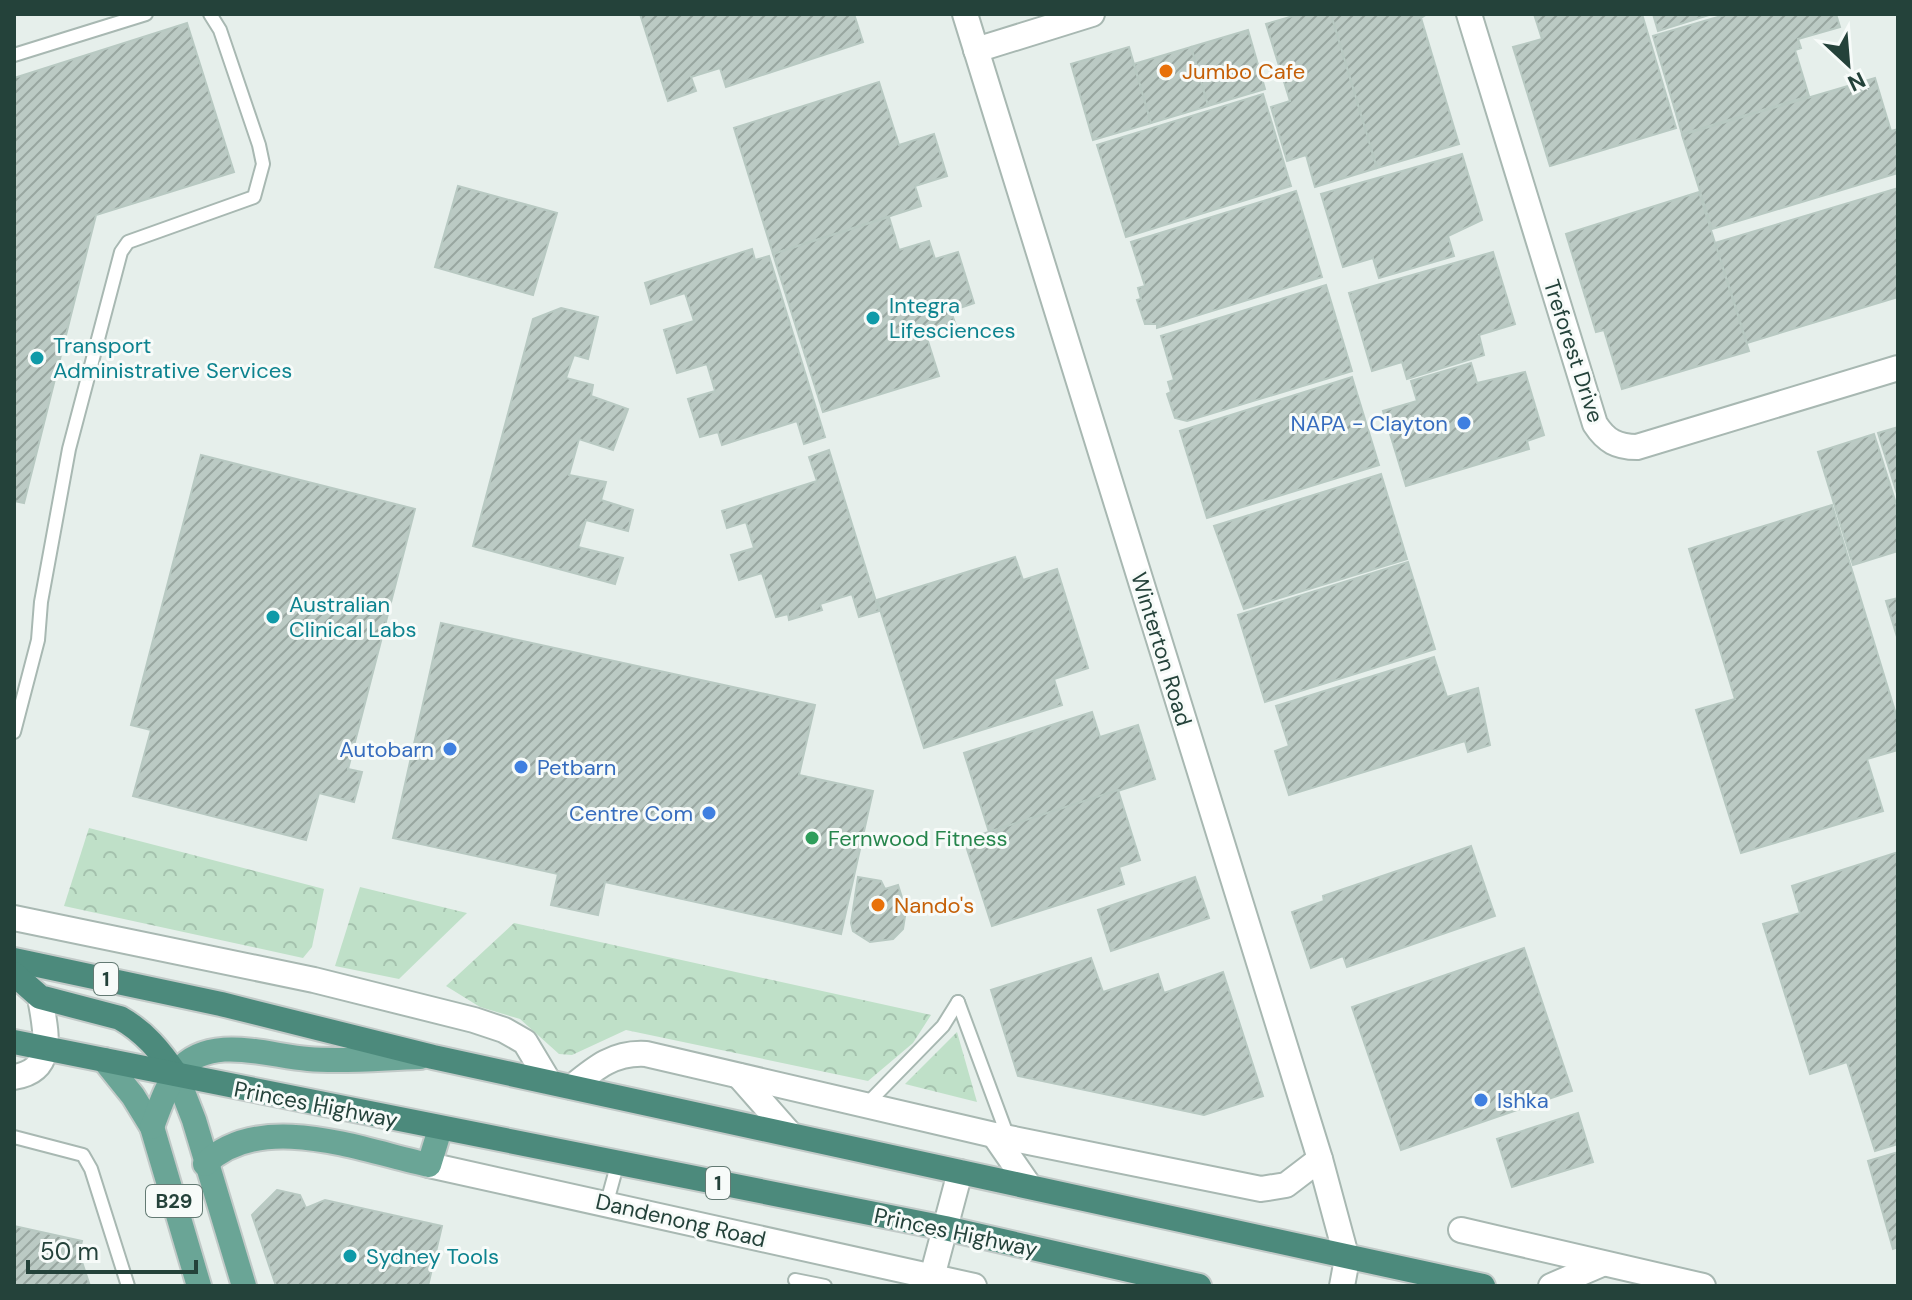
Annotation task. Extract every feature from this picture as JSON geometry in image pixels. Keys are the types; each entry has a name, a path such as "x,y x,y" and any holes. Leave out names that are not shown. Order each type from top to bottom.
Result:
{"highway":[{"name":"1","path":"14,960 209,1001 433,1057 1347,1259 1483,1286"},
{"path":"14,974 40,997 120,1018 132,1025 158,1048 176,1074"},
{"name":"Princes Highway","path":"14,1042 945,1228 1199,1286"}],"main road":[{"path":"152,1127 176,1074 201,1057 235,1048 308,1059 433,1057"},
{"name":"B29","path":"104,1060 133,1096 152,1127 199,1286"},
{"name":"B29","path":"176,1074 194,1120 244,1286"},
{"path":"205,1164 230,1145 271,1134 429,1165 440,1129"}],"street":[{"name":"Winterton Road","path":"965,14 1320,1159 1347,1259 1342,1286"},
{"path":"976,50 1092,14"},
{"name":"Treforest Drive","path":"1469,14 1595,424 1603,437 1621,447 1637,447 1898,368"},
{"path":"14,918 314,980 474,1020 504,1030 525,1042 561,1084 608,1060 633,1053 1001,1136 1261,1189 1286,1185 1320,1159"},
{"path":"14,1077 34,1071 43,1061 47,1049 40,997"},
{"path":"737,1074 790,1134"},
{"path":"1001,1136 1030,1187"},
{"name":"Dandenong Road","path":"429,1165 607,1202 932,1281 974,1286"},
{"path":"932,1281 960,1172"},
{"path":"1461,1230 1703,1286"},
{"path":"1551,1286 1602,1264"}],"lane":[{"path":"14,55 146,14"},
{"path":"14,732 38,640 41,602 69,449 121,252 128,242 254,197 263,164 259,145 220,30 210,14"},
{"path":"865,1106 943,1026 958,1002 1001,1136"},
{"path":"14,1137 83,1155 91,1169 128,1286"},
{"path":"607,1202 618,1162"},
{"path":"795,1280 825,1286"}],"green space":[{"path":"89,828 324,889 312,947 303,958 64,906"},
{"path":"360,887 467,913 399,979 335,966"},
{"path":"514,923 931,1015 913,1043 868,1081 626,1030 572,1055 559,1054 520,1019 480,1007 446,986"},
{"path":"957,1032 977,1102 905,1084"}],"building":[{"path":"640,14 854,14 863,42 726,87 720,68 691,77 696,91 668,101"},
{"path":"1300,14 1331,14 1377,168 1315,187 1306,155 1287,161 1271,107 1290,101 1266,24"},
{"path":"1331,14 1427,14 1421,18 1459,144 1377,168"},
{"path":"1534,14 1642,14 1676,128 1550,166 1513,47 1542,39"},
{"path":"1653,14 1712,14 1658,31"},
{"path":"1728,14 1836,14 1840,27 1798,39 1801,48 1795,50 1809,96 1682,134 1653,36"},
{"name":"Transport Administrative Services","path":"187,23 234,172 96,215 24,503 14,501 14,78"},
{"path":"1248,30 1265,89 1208,106 1191,47"},
{"path":"1129,47 1151,123 1093,140 1071,64"},
{"path":"1191,47 1208,106 1151,123 1134,64"},
{"path":"1875,78 1891,131 1898,129 1898,173 1712,229 1682,135"},
{"path":"879,82 899,145 934,134 947,176 915,186 921,206 773,254 734,128"},
{"path":"1263,94 1291,186 1126,237 1097,145"},
{"path":"1462,154 1482,220 1448,236 1454,256 1379,278 1373,258 1343,267 1321,194"},
{"path":"458,186 557,213 533,295 435,267"},
{"path":"1898,188 1898,297 1747,343 1715,243"},
{"path":"1296,191 1322,277 1157,328 1157,324 1145,324 1137,300 1141,299 1138,288 1145,286 1131,242"},
{"path":"1699,192 1749,351 1622,389 1604,330 1596,332 1566,234"},
{"name":"Integra Lifesciences","path":"889,217 899,250 929,241 935,259 958,252 974,303 951,311 956,326 926,335 939,376 823,412 773,254"},
{"path":"752,249 755,260 769,256 825,437 804,444 797,421 722,445 718,432 700,437 688,399 715,391 707,364 677,373 664,330 694,321 685,293 651,304 645,283"},
{"path":"1493,252 1515,324 1479,335 1484,355 1407,379 1402,362 1372,371 1349,293"},
{"path":"1326,285 1352,371 1187,421 1175,418 1167,394 1171,392 1168,382 1174,380 1161,336"},
{"path":"561,308 598,317 588,359 574,355 566,378 593,385 591,396 628,409 613,450 579,439 569,475 606,482 601,500 633,510 628,531 586,520 578,547 623,558 615,584 473,546 533,319"},
{"name":"NAPA - Clayton","path":"1471,363 1477,383 1525,372 1544,435 1527,441 1529,449 1406,486 1383,411 1417,401 1411,381"},
{"path":"1352,377 1379,465 1207,518 1180,431"},
{"path":"1898,427 1898,497 1878,433"},
{"path":"1874,434 1898,510 1898,551 1853,565 1818,452"},
{"path":"829,450 879,611 859,617 852,594 820,604 822,610 789,620 788,614 776,617 762,573 739,580 731,555 754,548 746,522 727,528 722,511 817,481 809,457"},
{"name":"Australian Clinical Labs","path":"201,455 415,509 348,769 362,772 354,802 319,793 306,840 133,796 151,730 131,725"},
{"path":"1381,474 1407,559 1244,609 1214,526"},
{"path":"1832,505 1898,721 1898,750 1867,759 1883,811 1741,853 1696,710 1735,699 1689,549"},
{"path":"1015,557 1023,580 1057,569 1088,668 1054,679 1062,705 924,748 877,600"},
{"path":"1408,562 1435,649 1265,702 1238,615"},
{"path":"1898,598 1898,640 1886,601"},
{"path":"441,623 815,705 799,775 873,791 841,934 605,882 598,915 551,905 558,874 393,838"},
{"path":"1434,657 1447,697 1478,688 1490,745 1468,752 1465,741 1289,795 1275,751 1289,746 1276,706"},
{"path":"1092,712 1100,737 1138,725 1155,779 989,832 964,753"},
{"path":"1118,790 1140,860 1119,867 1124,884 992,926 964,840"},
{"path":"1471,846 1495,916 1347,967 1343,956 1311,968 1292,912 1324,901 1323,896"},
{"path":"1898,852 1898,1144 1875,1151 1847,1062 1810,1074 1763,924 1800,913 1792,886"},
{"path":"858,877 881,881 885,889 898,885 906,910 903,929 893,939 870,942 853,931 851,923"},
{"path":"1195,877 1209,918 1111,951 1098,910"},
{"path":"1524,948 1572,1091 1401,1150 1352,1007"},
{"path":"1091,958 1103,992 1158,974 1164,993 1223,972 1263,1096 1204,1115 1018,1076 991,990"},
{"path":"1578,1113 1593,1162 1512,1187 1497,1139"},
{"path":"1898,1152 1898,1247 1893,1249 1868,1161"},
{"name":"Sydney Tools","path":"277,1190 300,1195 306,1208 325,1200 442,1226 428,1286 276,1286 252,1215"},
{"path":"14,1226 82,1241 79,1253 90,1286 14,1286"}],"place":[{"name":"Jumbo Cafe","path":"1166,71"},
{"name":"Integra Lifesciences","path":"873,318"},
{"name":"Transport Administrative Services","path":"37,358"},
{"name":"NAPA - Clayton","path":"1464,423"},
{"name":"Australian Clinical Labs","path":"273,617"},
{"name":"Autobarn","path":"450,749"},
{"name":"Petbarn","path":"521,767"},
{"name":"Centre Com","path":"709,813"},
{"name":"Fernwood Fitness","path":"812,838"},
{"name":"Nando's","path":"878,905"},
{"name":"Ishka","path":"1481,1100"},
{"name":"Sydney Tools","path":"350,1256"}]}
